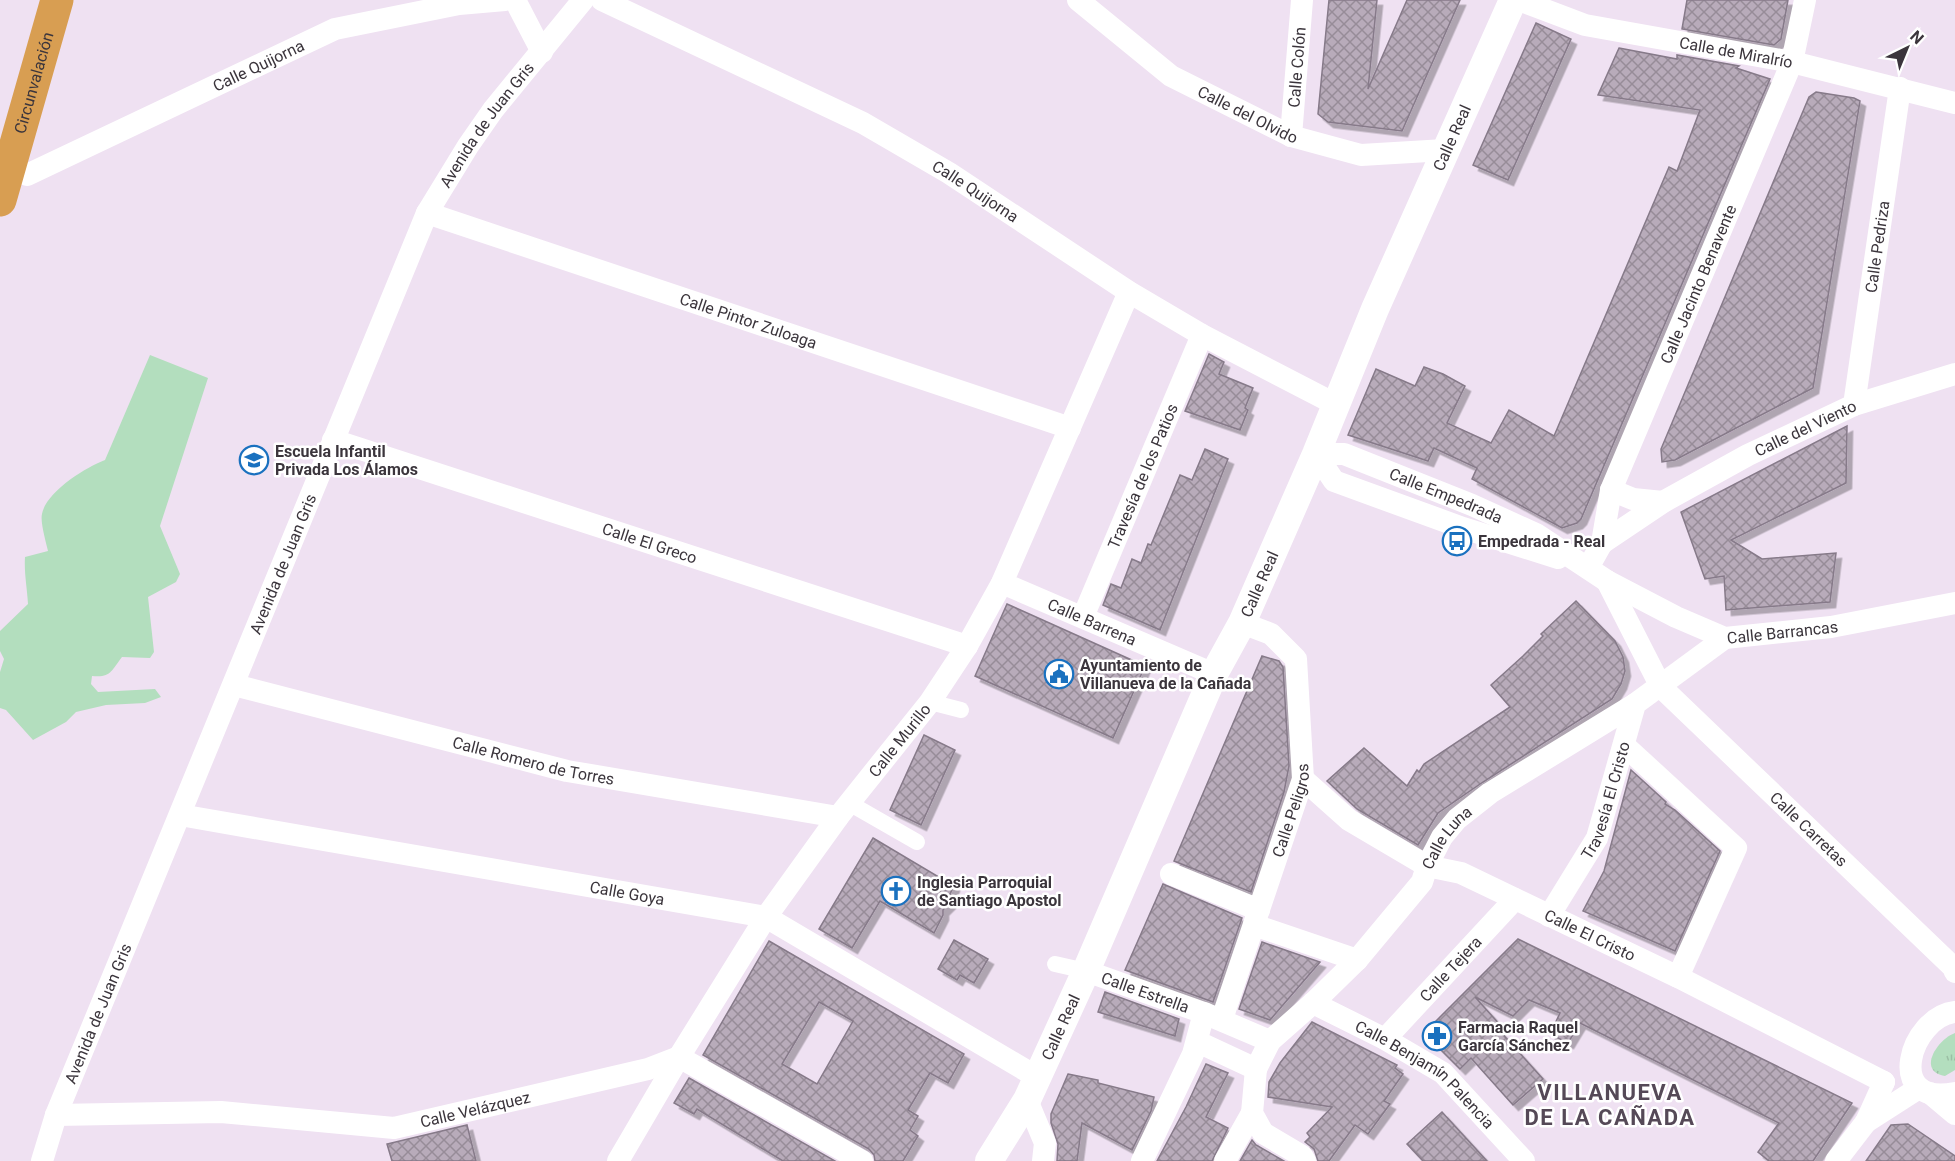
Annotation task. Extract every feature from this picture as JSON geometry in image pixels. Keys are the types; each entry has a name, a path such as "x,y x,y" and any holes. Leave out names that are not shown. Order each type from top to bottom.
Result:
{"highway":[{"name":"Circunvalación","path":"0,200 57,0"}],"street":[{"name":"Calle Quijorna","path":"27,175 335,29 456,2 505,0"},
{"path":"515,0 542,52"},
{"name":"Avenida de Juan Gris","path":"42,1161 56,1115 427,213 493,110 583,0"},
{"name":"Calle Quijorna","path":"602,0 863,123 949,173 1129,292 1202,335 1335,404"},
{"name":"Calle del Olvido","path":"1078,0 1170,76 1291,136 1361,155 1445,150"},
{"name":"Calle Colón","path":"1291,136 1302,0"},
{"name":"Calle Real","path":"989,1161 1032,1088 1086,971 1214,674 1242,623 1445,150 1513,0"},
{"name":"Calle de Miralrío","path":"1518,0 1585,25 1792,62 1955,103"},
{"name":"Calle Jacinto Benavente","path":"1588,568 1602,543 1611,490 1792,62 1805,0"},
{"name":"Calle Pedriza","path":"1854,405 1900,88"},
{"name":"Calle Pintor Zuloaga","path":"427,213 1070,428"},
{"name":"Calle Murillo","path":"618,1161 766,917 844,810 930,702 967,646 1002,583 1129,292"},
{"name":"Travesía de los Patios","path":"1083,617 1202,335"},
{"name":"Calle del Viento","path":"1602,543 1663,502 1748,454 1854,405 1955,374"},
{"name":"Calle El Greco","path":"333,440 967,646"},
{"name":"Calle Empedrada","path":"1316,454 1344,454 1472,505 1536,534 1588,568"},
{"path":"1611,490 1633,499 1663,502"},
{"name":"Calle Barrancas","path":"1588,568 1607,581 1676,617 1725,638 1831,627 1955,603"},
{"path":"1607,581 1661,687"},
{"name":"Calle Barrena","path":"1002,583 1214,674"},
{"name":"Calle Peligros","path":"1198,1042 1213,1016 1256,918 1303,779 1296,659 1271,634 1242,623"},
{"path":"1635,704 1725,638"},
{"name":"Calle Romero de Torres","path":"234,685 567,771 844,810"},
{"name":"Calle Carretas","path":"1661,687 1953,967 1955,972"},
{"path":"930,702 961,710"},
{"name":"Travesía El Cristo","path":"1549,916 1597,838 1625,746 1635,704"},
{"name":"Calle Luna","path":"1270,1041 1357,960 1422,882 1427,866 1442,837 1457,819 1490,793 1635,704"},
{"path":"1625,746 1736,848 1678,977"},
{"name":"Calle El Cristo","path":"1303,779 1349,820 1427,866 1461,873 1678,977 1884,1082"},
{"path":"844,810 917,842"},
{"name":"Calle Goya","path":"180,815 766,917 1032,1088"},
{"path":"1171,874 1256,918 1357,960"},
{"name":"Calle Tejera","path":"1385,1039 1515,899"},
{"path":"1055,964 1086,971"},
{"name":"Calle Estrella","path":"1086,971 1213,1016 1270,1041"},
{"name":"Calle Benjamín Palencia","path":"1313,1003 1385,1039 1443,1073 1524,1161"},
{"path":"1953,1011 1931,1025 1915,1045 1910,1068 1920,1086 1955,1114"},
{"path":"1225,1161 1252,1113 1257,1068 1270,1041"},
{"path":"1142,1161 1198,1042 1257,1068"},
{"path":"679,1057 862,1161"},
{"name":"Calle Velázquez","path":"56,1115 221,1112 394,1128 648,1069 679,1057"},
{"path":"1836,1161 1866,1122 1884,1082 1920,1086 1945,1095 1955,1093"},
{"path":"1866,1122 1920,1086"},
{"path":"1032,1088 1045,1143 1043,1161"},
{"path":"1252,1113 1263,1133 1302,1156 1305,1161"}],"green space":[{"path":"150,355 208,378 160,526 180,574 176,582 148,597 154,652 150,658 122,657 107,675 92,676 91,684 98,692 155,689 161,697 145,703 106,705 76,712 66,722 33,740 6,710 0,708 0,672 4,659 0,651 0,631 28,604 25,557 48,551 42,522 45,506 68,481 105,460"},
{"path":"1955,1033 1955,1070 1945,1076 1936,1073 1931,1062 1933,1055 1948,1036"}],"building":[{"path":"1329,0 1377,0 1368,89 1407,0 1460,0 1402,131 1328,122 1318,114"},
{"path":"1687,0 1788,0 1781,39 1774,45 1682,29"},
{"path":"1536,23 1571,39 1508,180 1473,165"},
{"path":"1619,48 1677,59 1677,55 1739,66 1736,68 1770,79 1581,519 1577,523 1562,528 1472,479 1477,468 1434,448 1428,461 1348,435 1376,369 1415,386 1424,367 1465,386 1447,423 1491,443 1509,410 1554,436 1669,167 1677,171 1700,110 1598,95"},
{"path":"1816,92 1860,101 1813,388 1675,460 1662,462 1661,449 1809,97"},
{"path":"1209,354 1224,362 1219,374 1253,388 1240,430 1185,411"},
{"path":"1847,426 1846,483 1731,540 1762,559 1836,553 1830,602 1726,610 1724,576 1705,579 1681,512"},
{"path":"1205,449 1228,459 1160,630 1103,605 1111,584 1121,588 1132,559 1141,563 1148,544 1151,545 1180,475 1192,480"},
{"path":"1576,601 1615,641 1623,657 1625,671 1621,684 1612,699 1438,813 1418,845 1357,809 1327,781 1364,748 1407,786 1417,770 1419,772 1424,764 1510,707 1491,685 1523,656 1543,636 1541,634"},
{"name":"Ayuntamiento de Villanueva de la Cañada","path":"1007,604 1145,666 1113,738 975,676"},
{"path":"1262,656 1279,661 1283,667 1289,766 1284,792 1251,892 1174,861"},
{"path":"924,735 955,750 921,825 890,810"},
{"path":"1631,770 1666,802 1665,804 1675,810 1720,851 1675,951 1583,911 1604,871"},
{"name":"Inglesia Parroquial de Santiago Apostol","path":"873,838 954,886 950,894 951,902 943,910 943,915 934,933 880,901 852,948 819,929"},
{"path":"1163,884 1242,918 1213,1002 1125,970"},
{"path":"1518,939 1852,1103 1813,1161 1769,1161 1758,1152 1779,1123 1580,1023 1568,1043 1550,1034 1560,1013 1529,1000 1513,1016 1475,997 1502,1027 1499,1030 1543,1079 1513,1105 1471,1058 1460,1069 1424,1033"},
{"path":"954,940 988,959 974,983 960,975 957,980 938,969"},
{"path":"769,941 964,1054 948,1083 930,1073 908,1110 918,1116 910,1130 918,1136 903,1161 875,1161 869,1149 703,1055","holes":["819,1002 853,1021 817,1084 782,1064"]},
{"path":"1262,942 1320,962 1270,1020 1239,1009"},
{"path":"1105,992 1179,1019 1175,1036 1098,1012"},
{"path":"1312,1022 1397,1065 1395,1068 1403,1074 1384,1101 1390,1104 1368,1134 1355,1125 1329,1161 1318,1161 1314,1149 1305,1142 1310,1137 1307,1133 1332,1107 1268,1097 1269,1082 1280,1063"},
{"path":"1206,1064 1228,1073 1206,1117 1228,1128 1212,1161 1157,1161 1186,1107"},
{"path":"1068,1074 1098,1080 1098,1083 1154,1097 1151,1111 1132,1150 1082,1123 1077,1161 1057,1161 1058,1144 1051,1123 1051,1114"},
{"path":"689,1078 835,1161 783,1161 697,1109 694,1114 674,1103"},
{"path":"1442,1112 1487,1161 1423,1161 1407,1144"},
{"path":"1908,1124 1955,1156 1955,1161 1866,1161 1891,1125"},
{"path":"467,1125 476,1161 392,1161 387,1144"},
{"path":"1252,1140 1256,1145 1284,1161 1240,1161"}],"place":[{"name":"Escuela Infantil Privada Los Álamos","path":"254,460"},
{"name":"Empedrada - Real","path":"1457,541"},
{"name":"Ayuntamiento de Villanueva de la Cañada","path":"1059,674"},
{"name":"Inglesia Parroquial de Santiago Apostol","path":"896,891"},
{"name":"Farmacia Raquel García Sánchez","path":"1437,1036"}],"district":[{"name":"VILLANUEVA DE LA CAÑADA","path":"1610,1104"}]}
